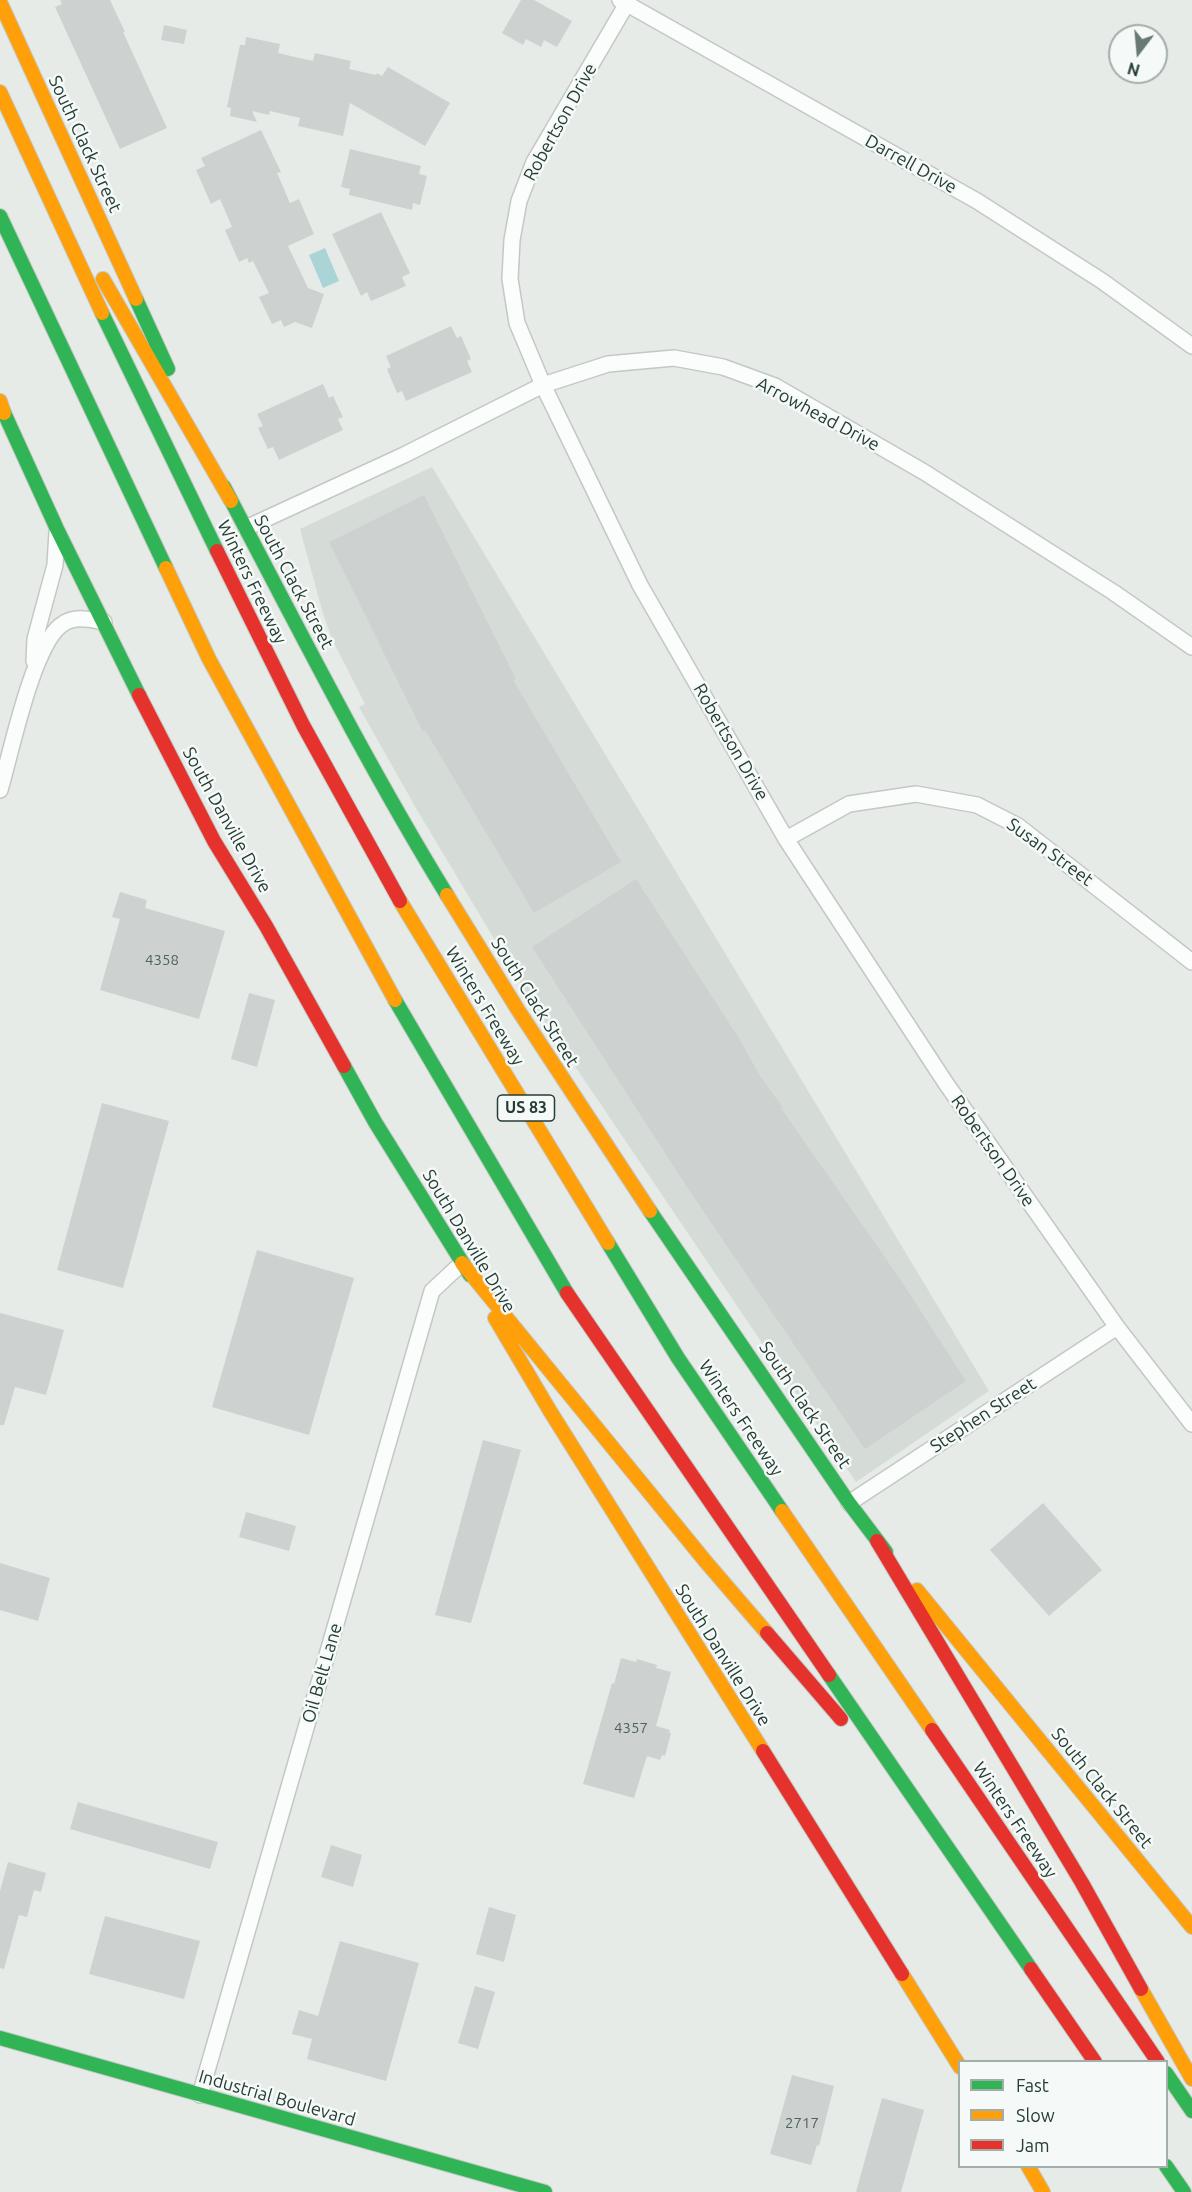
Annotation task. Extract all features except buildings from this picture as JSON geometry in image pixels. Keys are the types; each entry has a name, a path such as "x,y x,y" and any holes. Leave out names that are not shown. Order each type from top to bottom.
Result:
{"main road":[{"name":"South Clack Street","path":"0,2 159,351 231,501 407,830 512,1000 625,1174 849,1503 877,1541 1192,1927"},
{"name":"Winters Freeway","path":"0,92 194,506 303,724 386,878 678,1359 1157,2060"},
{"path":"16,127 231,501"},
{"path":"0,216 209,659 398,1006 570,1297 1094,2060"},
{"name":"South Danville Drive","path":"1,406 57,529 214,841 266,926 375,1122 550,1411 958,2064"},
{"path":"462,1263 706,1562 931,1822"},
{"path":"877,1541 1082,1883 1192,2079"},
{"name":"Industrial Boulevard","path":"0,2038 545,2192"},
{"path":"1168,2075 1192,2111"},
{"path":"1168,2168 1184,2192"},
{"path":"1032,2171 1045,2192"}],"street":[{"name":"Darrell Drive","path":"625,1 977,201 1102,281 1192,345"},
{"name":"Robertson Drive","path":"625,1 534,162 519,201 512,240 510,279 517,323 543,385 640,585 786,839 945,1082 1117,1327 1192,1424"},
{"name":"Arrowhead Drive","path":"246,528 404,455 543,385 608,364 674,358 723,367 775,386 924,472 1113,592 1192,647"},
{"path":"33,673 35,639 55,565 57,529"},
{"path":"0,790 33,673 50,636 61,626 83,618 104,622"},
{"name":"Susan Street","path":"786,839 849,804 916,794 977,805 1018,826 1192,962"},
{"name":"Oil Belt Lane","path":"200,2095 432,1291 462,1263"},
{"name":"Stephen Street","path":"849,1503 1117,1327"}],"shaded area":[{"path":"432,467 989,1391 856,1482 535,1007 417,810 359,707 365,704 332,639 300,529"}],"water":[{"path":"325,248 339,281 323,288 309,255"}],"traffic: fast":[{"path":"0,216 166,568"},
{"path":"136,299 168,369"},
{"path":"102,313 217,551"},
{"path":"0,404 57,529 139,695"},
{"path":"224,487 360,744 447,895"},
{"path":"395,1000 567,1293"},
{"path":"344,1066 375,1122 470,1275"},
{"path":"650,1211 849,1503 886,1552"},
{"path":"608,1243 678,1358 782,1511"},
{"path":"829,1675 1031,1969"},
{"path":"0,2038 545,2192"},
{"path":"1168,2076 1192,2111"},
{"path":"1167,2168 1184,2192"}],"traffic: slow":[{"path":"0,2 136,299"},
{"path":"0,92 102,313"},
{"path":"103,279 231,501"},
{"path":"0,401 4,413"},
{"path":"166,568 209,659 395,1000"},
{"path":"447,895 518,1010 650,1211"},
{"path":"400,901 608,1243"},
{"path":"462,1263 706,1562 767,1633"},
{"path":"495,1318 550,1411 763,1751"},
{"path":"782,1511 932,1730"},
{"path":"917,1590 1192,1927"},
{"path":"902,1974 958,2064"},
{"path":"1141,1989 1192,2079"},
{"path":"1029,2168 1043,2192"}],"traffic: jam":[{"path":"217,551 303,725 400,901"},
{"path":"139,695 214,841 266,926 344,1066"},
{"path":"567,1293 829,1675"},
{"path":"877,1541 1082,1883 1141,1989"},
{"path":"767,1633 841,1719"},
{"path":"932,1730 1157,2060"},
{"path":"763,1751 902,1974"},
{"path":"1031,1969 1094,2060"}]}
